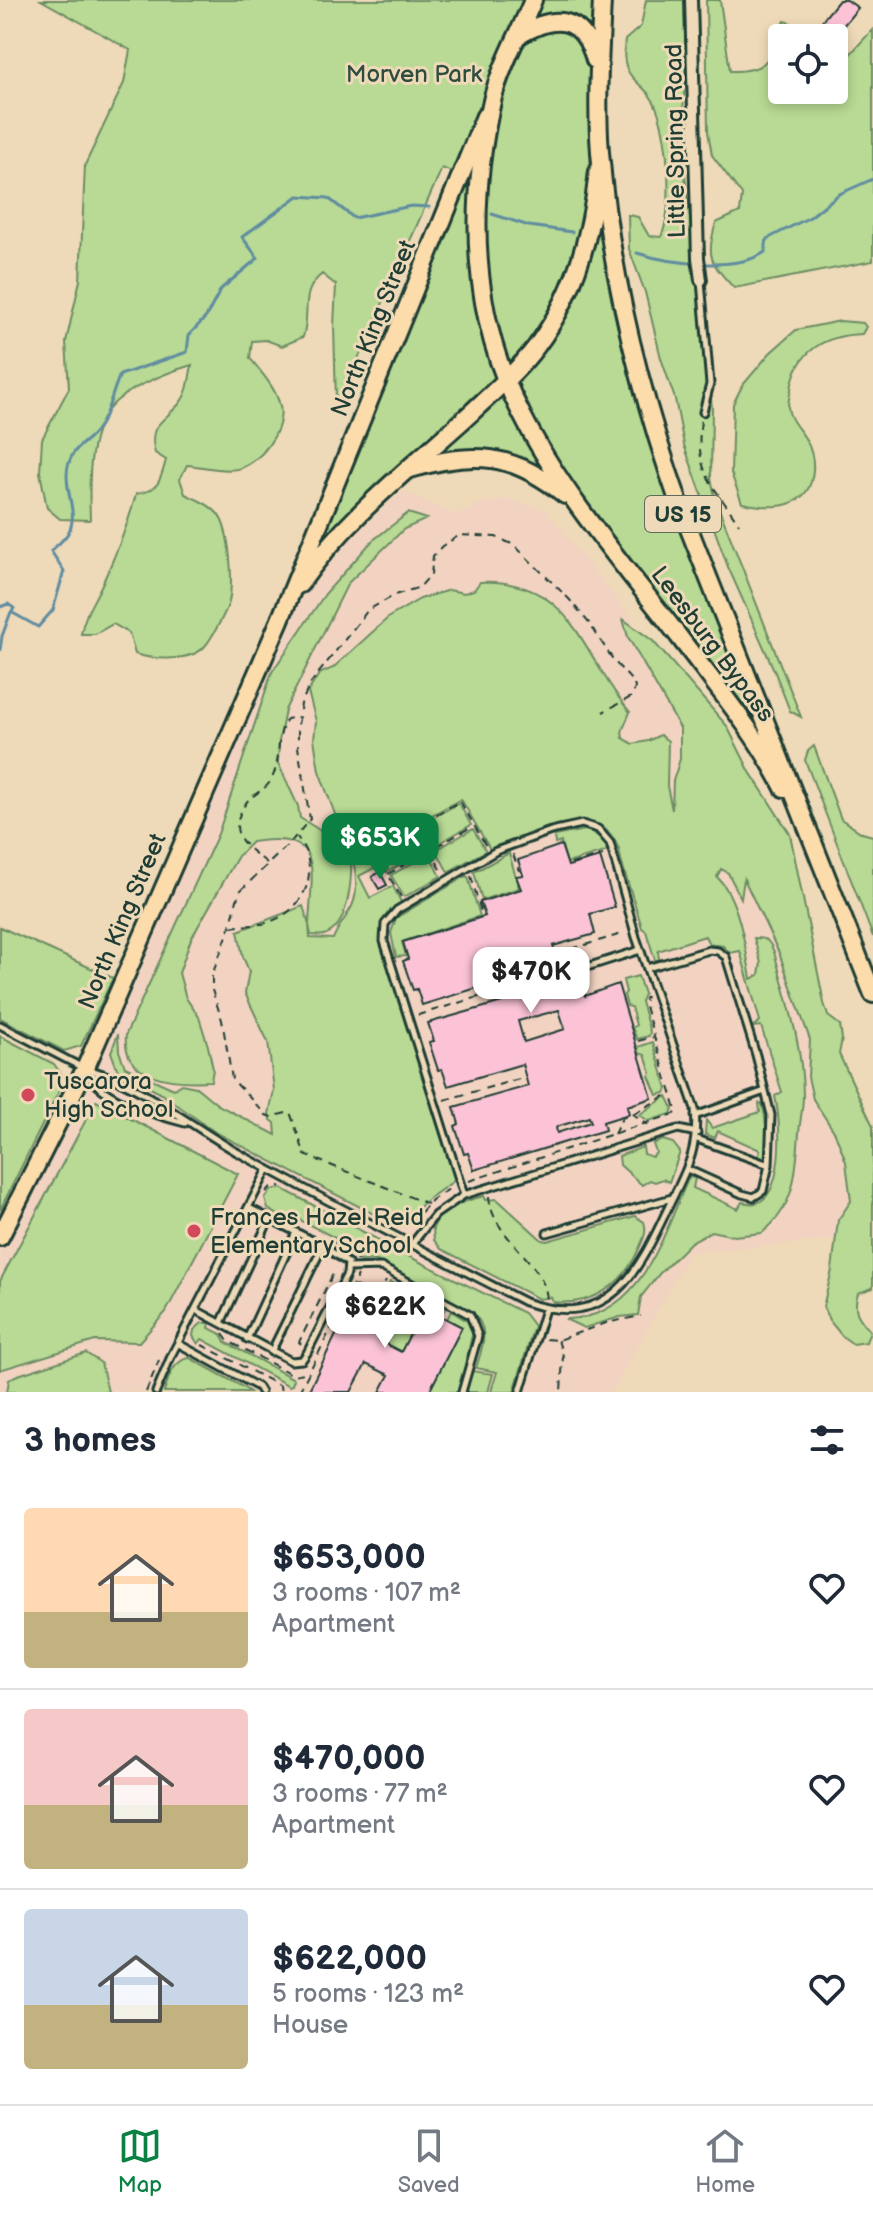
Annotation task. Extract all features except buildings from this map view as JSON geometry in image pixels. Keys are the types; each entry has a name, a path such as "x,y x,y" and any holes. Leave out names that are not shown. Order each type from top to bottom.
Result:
{"main road":[{"name":"US 15","path":"492,98 533,0"},
{"name":"US 15","path":"600,152 598,77 602,0"},
{"path":"518,36 549,21 573,26 588,40 598,77"},
{"name":"Leesburg Bypass","path":"492,98 479,185 477,251 486,318 506,380 521,414 580,507 754,737 820,861"},
{"name":"North King Street","path":"0,1237 85,1069 280,620 492,98"},
{"name":"Leesburg Bypass","path":"600,152 614,252 653,430 680,506 774,737 873,994"},
{"name":"North King Street","path":"280,620 329,546 506,380 530,355 551,325 577,273 592,220 600,152"},
{"path":"410,469 455,458 496,459 528,468 580,507"}],"street":[{"name":"Little Spring Road","path":"691,0 701,280"}],"lane":[{"path":"701,280 710,384 703,412"},
{"path":"0,1025 161,1104 190,1125 268,1169 525,1302 545,1309 579,1310 594,1306 615,1293 635,1271 687,1169 697,1136 695,1116 634,931 610,843 598,829 582,824 551,831 490,854 405,905 385,924 384,941 464,1195"},
{"path":"590,966 640,950"},
{"path":"647,968 709,950 718,951 726,957 771,1115 769,1165 763,1191 754,1197 687,1169"},
{"path":"85,1069 95,1087 155,1115 190,1125"},
{"path":"695,1116 765,1091"},
{"path":"412,1244 435,1215 464,1195 678,1129 769,1165"},
{"path":"156,1392 268,1169"},
{"path":"547,1233 673,1198"},
{"path":"196,1310 271,1352 291,1361 302,1360 348,1268 345,1259 249,1208"},
{"path":"221,1323 270,1218"},
{"path":"247,1339 296,1232"},
{"path":"271,1352 323,1246"},
{"path":"348,1268 381,1267 470,1315 478,1336 462,1392"},
{"path":"520,1392 545,1309"},
{"path":"179,1344 258,1387 261,1392"}],"path":[{"path":"703,412 700,463 739,524"},
{"path":"428,1204 305,1155 290,1112 271,1117 266,1115 232,1079 222,1020 211,982 239,892 310,819 298,747 301,704 310,684 368,610 395,595 420,587 427,581 433,556 442,546 460,535 474,534 496,537 514,545 569,599 632,681 635,687 633,696 603,712"},
{"path":"268,863 244,844 237,834 238,818 247,801 271,782 280,751 281,727 287,719 299,717"},
{"path":"405,905 374,850 460,801 490,854"},
{"path":"416,825 447,880"},
{"path":"388,874 474,826"},
{"path":"230,928 265,924 290,912 299,901 307,888 310,873 301,842 296,836"},
{"path":"511,845 519,871"},
{"path":"571,864 612,853"},
{"path":"469,867 481,912"},
{"path":"558,953 634,931"},
{"path":"409,1018 495,992"},
{"path":"397,1225 413,1221 445,1190 677,1113 644,1003 647,993"},
{"path":"638,1041 655,1037"},
{"path":"435,1103 523,1078"},
{"path":"614,1136 622,1118 642,1111 657,1098 672,1092"},
{"path":"633,1114 648,1125"},
{"path":"601,1133 603,1139"},
{"path":"556,1148 558,1153"},
{"path":"264,1199 265,1193"},
{"path":"489,1196 492,1211 511,1242 544,1284 547,1297 545,1309"},
{"path":"299,1392 354,1286 358,1267 350,1250 325,1237"},
{"path":"302,1344 299,1342 334,1272"},
{"path":"354,1286 377,1299 391,1272"},
{"path":"537,1337 558,1340 606,1323 641,1316"},
{"path":"222,1332 228,1341 293,1375 310,1371"},
{"path":"558,1340 563,1356 561,1392"},
{"path":"202,1345 280,1386 281,1392"}],"shaded area":[{"path":"402,491 457,515 480,503 504,499 546,510 631,617 684,711 733,822 873,1176 873,1236 690,1253 612,1392 0,1392 0,1228 85,1069 278,631 334,553"}],"green space":[{"name":"Morven Park","path":"41,0 524,0 454,173 442,168 348,382 336,402 336,285 322,274 310,288 303,337 282,346 266,340 252,341 250,358 272,387 280,406 279,425 269,445 246,466 237,469 187,465 180,479 185,494 210,507 222,520 230,556 231,582 228,606 211,638 199,651 182,657 152,658 135,654 129,633 113,624 95,634 81,634 121,539 136,494 150,490 160,479 166,460 155,453 153,436 158,424 183,399 192,365 136,388 109,409 93,448 90,520 60,519 47,508 40,472 42,439 69,388 66,342 80,280 85,165 124,83 130,50"},
{"path":"540,0 593,0 591,31 563,16 548,15 532,19"},
{"path":"646,0 685,0 688,29 682,128 712,407 711,478 716,501 801,717 790,711 728,567 684,445 675,399 661,358 645,292 629,249 628,215 638,217 649,236 661,237 667,209 667,155 661,122 652,99 630,74 624,55 625,40 641,26"},
{"path":"706,0 720,0 730,71 755,68 768,58 768,104 848,104 848,57 873,29 873,261 734,288 715,265 711,244 716,223 740,212 742,195 712,155 708,132"},
{"path":"558,28 573,33 591,65 589,187 578,243 556,296 522,353 509,360 498,338 489,285 484,226 487,168 499,110 520,52 536,34"},
{"path":"472,169 501,378 317,552 310,550"},
{"path":"599,217 618,330 650,445 703,588 783,775 563,469 538,430 515,381 554,335 564,318"},
{"path":"840,321 863,323 866,327 862,334 837,338 815,347 794,375 788,407 790,416 808,443 813,458 811,483 806,493 789,504 778,506 742,503 731,473 733,404 742,386 770,353 796,330"},
{"path":"503,389 555,478 526,461 496,453 465,451 431,455"},
{"path":"408,513 427,519 404,529 348,583 285,710 278,763 298,806 300,818 326,834 343,836 319,771 314,739 316,721 308,692 319,674 333,668 389,617 420,599 449,590 464,593 474,590 480,582 511,584 536,592 556,606 572,624 630,712 622,732 623,738 633,744 660,735 668,741 667,786 672,810 673,781 680,759 680,728 628,637 623,619 653,641 727,726 750,772 790,834 824,1003 828,1016 840,1025 842,1039 839,1054 873,1126 873,1288 858,1293 856,1305 860,1318 870,1331 866,1342 853,1344 842,1336 823,1307 832,1270 838,1220 851,1201 846,1162 835,1133 813,1099 808,1077 810,1040 779,953 744,879 741,898 728,873 721,869 717,877 725,886 736,911 751,979 759,975 761,963 754,938 765,939 774,952 793,1023 803,1096 795,1175 782,1211 762,1233 734,1236 711,1231 691,1242 641,1297 638,1315 584,1328 565,1319 591,1316 613,1305 631,1290 659,1247 689,1177 695,1178 693,1188 738,1209 742,1202 761,1201 769,1193 779,1151 775,1096 782,1092 761,1026 752,1027 760,1021 740,951 730,953 723,946 709,944 705,936 658,951 659,960 655,960 618,847 607,831 594,824 558,824 491,851 461,799 372,848 380,865 359,876 370,898 393,886 401,902 387,914 380,937 455,1180 424,1202 411,1219 393,1224 215,1132 162,1094 118,1071 111,1052 118,1034 119,1051 125,1067 174,1089 181,1084 196,1087 218,1105 276,1135 275,1123 269,1114 274,1090 268,1042 245,993 249,971 238,931 303,906 309,925 312,872 304,849 293,842 252,842 238,856 191,939 179,973 186,998 199,1017 208,1046 213,1069 211,1081 167,1079 141,1070 127,1050 126,1034 218,834 272,672 325,594 372,541","holes":["351,855 356,880 352,906 333,939 310,938 309,925 311,935 324,935 339,922 348,900"]},
{"path":"814,746 841,819 862,833 873,836 873,937 805,760"},
{"path":"459,803 471,825 434,846 422,824"},
{"path":"414,828 427,850 389,871 377,849"},
{"path":"473,829 486,851 448,872 436,850"},
{"path":"585,830 599,837 607,849 567,863 561,842 555,844 554,836"},
{"path":"509,853 519,888 482,900 474,872"},
{"path":"429,854 441,876 404,897 391,875"},
{"path":"466,876 480,916 402,942 406,956 396,957 391,933 396,918"},
{"path":"0,927 113,978 81,1046 64,1051 0,1018"},
{"path":"638,976 644,994 641,1002 650,1032 649,1036 637,1039 632,1028 636,1025 631,1007 627,1006 624,995 623,980"},
{"path":"0,1036 54,1064 63,1077 62,1085 0,1210"},
{"path":"653,1042 667,1089 665,1093 657,1095 645,1055 639,1053 638,1047"},
{"path":"667,1096 673,1108 671,1114 649,1121 639,1115"},
{"path":"96,1101 238,1174 166,1312 139,1342 95,1341 0,1370 0,1281"},
{"path":"759,1103 762,1104 766,1124 764,1159 758,1158 760,1150 718,1131 715,1138 705,1134 706,1120 712,1128 760,1112"},
{"path":"663,1140 673,1143 680,1152 669,1182 650,1180 642,1185 620,1165 619,1156 643,1147 644,1154 652,1157 656,1153 653,1144"},
{"path":"281,1188 524,1313 534,1326 514,1392 491,1392 497,1372 476,1368 484,1337 481,1323 470,1310 375,1260 359,1261 351,1246 298,1219 287,1220 268,1209 265,1199 271,1190"},
{"path":"484,1196 486,1200 497,1199 542,1240 635,1216 644,1222 645,1233 631,1263 604,1291 580,1301 553,1302 551,1297 539,1299 441,1249 434,1240 433,1228 441,1215 461,1203"},
{"path":"390,1282 445,1308 441,1316 425,1308 401,1352 378,1340 394,1309 380,1301"},
{"path":"451,1311 467,1321 473,1331 464,1370 493,1374 488,1392 429,1392 462,1327 447,1319"},
{"path":"202,1323 210,1323 209,1328 221,1334 225,1342 294,1379 292,1385 202,1339 198,1344 193,1336 194,1330"},
{"path":"86,1353 101,1363 108,1392 7,1392 9,1380 15,1376"},
{"path":"190,1358 250,1392 164,1392 176,1366"}],"waterway":[{"path":"637,253 702,264 752,258 765,252 767,239 810,217 839,194 873,179"},
{"path":"0,650 11,612 38,627 53,610 64,571 51,551 66,536 72,524 67,474 73,454 100,425 120,375 187,352 189,335 206,317 221,289 258,258 242,237 298,196 328,198 354,218 411,206 429,207"},
{"path":"492,214 529,226 572,232"},
{"path":"0,607 8,604 14,608 12,612"}],"place":[{"name":"Tuscarora High School","path":"28,1095"},
{"name":"Frances Hazel Reid Elementary School","path":"194,1231"}]}
